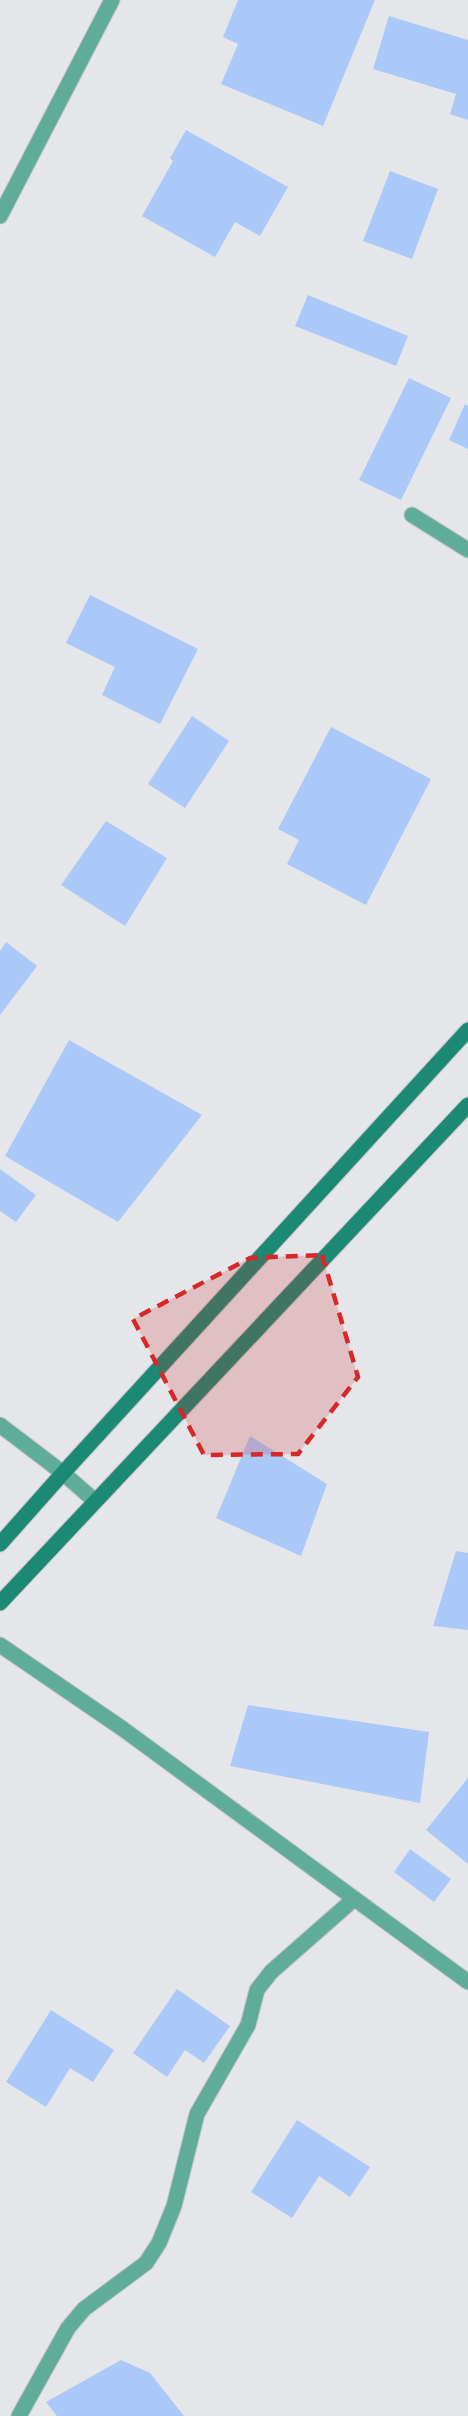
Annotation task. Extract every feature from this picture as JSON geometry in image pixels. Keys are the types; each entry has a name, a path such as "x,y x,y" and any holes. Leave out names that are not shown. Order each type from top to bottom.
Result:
{"street":[{"path":"0,216 112,0"},
{"path":"411,514 468,550"},
{"path":"0,1545 468,1030"},
{"path":"0,1603 468,1105"},
{"path":"0,1425 63,1473 95,1501"},
{"path":"0,1645 123,1730 468,1982"},
{"path":"19,2416 68,2328 84,2309 146,2263 159,2243 180,2186 196,2114 248,2025 257,1990 271,1972 354,1899"}],"highlighted area":[{"path":"322,1255 358,1377 298,1454 204,1455 133,1319 250,1258"}],"building":[{"path":"238,0 375,0 323,126 221,84 238,44 223,37"},
{"path":"389,16 468,40 468,120 450,114 456,94 373,69"},
{"path":"186,130 288,187 260,236 235,222 215,257 142,216 173,161 170,158"},
{"path":"390,171 438,189 412,259 363,241"},
{"path":"308,295 408,336 396,366 295,326"},
{"path":"409,378 451,398 401,500 359,480"},
{"path":"465,404 468,406 468,449 449,440"},
{"path":"90,595 198,649 160,724 102,695 115,667 66,643"},
{"path":"192,716 229,741 185,808 148,784"},
{"path":"331,727 431,779 366,905 287,864 299,840 278,829"},
{"path":"106,821 167,858 125,926 61,885"},
{"path":"6,942 37,966 0,1015 0,951"},
{"path":"69,1040 202,1115 118,1222 5,1156"},
{"path":"0,1169 36,1195 16,1222 0,1211"},
{"path":"250,1436 327,1484 301,1556 216,1518"},
{"path":"456,1551 468,1553 468,1630 433,1626"},
{"path":"248,1705 429,1732 420,1803 230,1766"},
{"path":"468,1778 468,1864 426,1830"},
{"path":"410,1849 451,1879 434,1902 394,1872"},
{"path":"177,1989 230,2026 204,2063 185,2050 167,2077 133,2053"},
{"path":"51,2010 114,2050 93,2082 70,2068 46,2107 6,2082"},
{"path":"297,2120 370,2167 350,2197 319,2176 292,2218 251,2192"},
{"path":"121,2360 150,2373 184,2416 57,2416 46,2402"}]}
